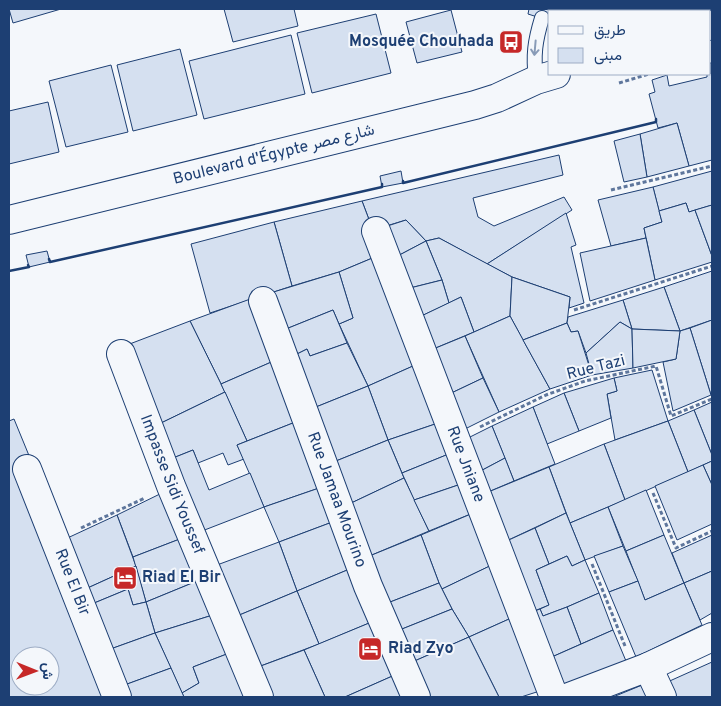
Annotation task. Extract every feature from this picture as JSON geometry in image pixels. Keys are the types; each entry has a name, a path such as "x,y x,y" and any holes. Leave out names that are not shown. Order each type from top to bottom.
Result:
{"street":[{"name":"Boulevard d'Égypte شارع مصر","path":"9,220 475,105 497,98 546,77"},
{"name":"Rue Jniane","path":"376,231 554,697"},
{"name":"Rue Jamaa Mourino","path":"263,301 368,586 416,697"},
{"name":"Impasse Sidi Youssef","path":"121,354 171,486 259,697"},
{"name":"Rue El Bir","path":"26,469 117,697"},
{"path":"570,697 642,669 712,637"},
{"path":"642,669 662,697"}],"lane":[{"path":"542,18 534,54 546,77"}],"path":[{"path":"619,83 647,75"},
{"path":"611,190 712,166"},
{"path":"574,310 712,266"},
{"name":"Rue Tazi","path":"455,439 546,395 585,381 656,366 670,416 712,399"},
{"path":"55,541 171,486"},
{"path":"653,493 676,548 712,531"},
{"path":"592,564 642,669"}],"building":[{"path":"9,9 61,9 13,23"},
{"path":"224,9 294,9 298,26 233,42"},
{"path":"529,9 559,9 548,10 548,20 528,14"},
{"path":"451,10 462,52 417,63 406,22"},
{"path":"376,14 391,73 312,93 297,33"},
{"path":"291,35 305,94 204,119 189,61"},
{"path":"180,49 197,115 133,131 117,65"},
{"path":"712,63 712,160 689,166 677,123 658,128 649,94 655,92 652,80 667,75 669,86 707,77 707,75 711,75"},
{"path":"111,65 128,132 66,147 49,81"},
{"path":"48,102 59,152 9,164 9,111"},
{"path":"677,123 689,166 647,177 640,134"},
{"path":"640,134 647,177 624,182 614,141"},
{"path":"559,155 563,175 473,198 478,217 494,226 564,197 572,210 487,264 439,238 426,241 406,220 373,230 362,201"},
{"path":"401,171 403,183 382,187 380,176"},
{"path":"712,171 712,205 689,212 686,203 659,211 653,187"},
{"path":"653,187 662,222 644,228 646,238 611,246 598,200"},
{"path":"362,201 382,254 339,272 292,286 274,222"},
{"path":"686,203 689,212 695,210 712,256 712,262 655,280 644,228 662,222 659,211"},
{"path":"712,205 712,256 695,210"},
{"path":"566,213 576,245 571,247 584,303 569,308 570,297 512,277 487,264"},
{"path":"406,220 426,241 390,260 378,229"},
{"path":"274,222 292,286 210,313 191,244"},
{"path":"439,238 512,277 510,316 474,332 461,297 449,303 426,241"},
{"path":"646,238 655,280 590,301 580,253"},
{"path":"426,241 442,280 402,290 390,260"},
{"path":"47,251 50,262 29,267 26,255"},
{"path":"382,254 422,362 368,386 339,324 353,318 339,272"},
{"path":"712,271 712,320 680,331 664,287"},
{"path":"339,272 353,318 339,324 333,310 281,331 267,294"},
{"path":"512,277 570,297 567,323 523,340 510,316"},
{"path":"442,280 449,303 413,320 402,290"},
{"path":"664,287 680,331 632,329 623,300"},
{"path":"461,297 474,332 426,352 413,320"},
{"path":"253,298 276,360 221,384 190,321"},
{"path":"623,300 632,329 620,322 586,353 578,331 571,332 567,323 568,317"},
{"path":"333,310 347,343 310,356 307,349 291,357 281,331"},
{"path":"510,316 550,389 499,412 465,336"},
{"path":"712,320 712,394 711,395 690,328"},
{"path":"190,321 225,392 159,424 127,345"},
{"path":"620,322 632,329 633,368 592,375 586,353"},
{"path":"567,323 571,332 578,331 592,375 550,389 523,340"},
{"path":"690,328 711,395 673,411 663,362 676,359 680,331"},
{"path":"632,329 680,331 676,359 633,368"},
{"path":"465,336 483,378 443,397 426,352"},
{"path":"347,343 368,386 311,409 291,357 307,349 310,356"},
{"path":"276,360 298,421 247,441 221,384"},
{"path":"422,362 444,421 388,440 368,386"},
{"path":"652,370 668,421 615,440 607,394 617,391 614,378"},
{"path":"483,378 499,412 457,433 443,397"},
{"path":"614,378 617,391 607,394 611,418 579,431 564,393"},
{"path":"368,386 388,440 331,463 311,409"},
{"path":"225,392 247,441 237,445 244,459 228,465 223,453 198,463 193,450 173,458 159,424"},
{"path":"564,393 579,431 547,444 533,407"},
{"path":"712,402 712,455 694,410"},
{"path":"533,407 555,464 514,481 492,426"},
{"path":"694,410 712,455 712,461 688,472 668,421"},
{"path":"14,419 30,458 113,697 9,697 9,421"},
{"path":"298,421 322,487 264,507 237,445"},
{"path":"444,421 456,451 402,473 388,440"},
{"path":"668,421 688,472 625,500 604,444"},
{"path":"492,426 505,458 473,475 460,442"},
{"path":"388,440 404,478 347,505 331,463"},
{"path":"604,444 625,500 570,523 549,467"},
{"path":"193,450 209,490 250,473 264,507 202,531 173,458"},
{"path":"456,451 467,482 414,500 402,473"},
{"path":"505,458 514,481 481,495 473,475"},
{"path":"712,461 712,485 703,465"},
{"path":"703,465 712,485 712,524 677,540 655,486"},
{"path":"549,467 566,513 500,544 481,495"},
{"path":"404,478 429,531 367,557 347,505"},
{"path":"467,482 478,511 429,531 414,500"},
{"path":"322,487 335,521 279,542 264,507"},
{"path":"646,490 664,535 626,551 608,507"},
{"path":"166,491 185,537 133,557 117,515"},
{"path":"608,507 623,546 585,560 570,523"},
{"path":"478,511 498,562 442,589 421,535"},
{"path":"566,513 585,560 572,566 567,556 549,564 535,528"},
{"path":"117,515 136,566 81,591 61,541"},
{"path":"335,521 352,568 297,591 279,542"},
{"path":"535,528 549,564 536,570 549,605 527,614 500,544"},
{"path":"421,535 439,583 385,604 367,557"},
{"path":"664,535 684,583 645,600 626,551"},
{"path":"712,535 712,571 684,583 672,553"},
{"path":"185,537 202,579 146,602 133,557"},
{"path":"279,542 297,591 237,616 217,565"},
{"path":"623,546 638,581 609,592 594,556"},
{"path":"567,556 572,566 585,560 599,593 543,616 540,609 549,605 536,570"},
{"path":"498,562 518,615 469,637 442,589"},
{"name":"Riad El Bir","path":"136,566 146,602 133,605 128,589 87,606 81,591"},
{"path":"352,568 374,621 319,644 297,591"},
{"path":"712,571 712,613 700,620 684,583"},
{"path":"202,579 216,614 155,633 146,602"},
{"path":"638,581 645,600 684,583 702,625 636,657 609,592"},
{"path":"439,583 452,609 397,631 385,604"},
{"path":"128,589 133,605 146,602 155,633 105,651 87,606"},
{"path":"297,591 319,644 258,667 237,616"},
{"path":"599,593 613,630 581,644 567,607"},
{"path":"567,607 581,644 545,660 527,614 540,609 543,616"},
{"path":"452,609 469,637 410,663 397,631"},
{"path":"216,614 232,652 193,667 199,683 182,693 155,633"},
{"path":"518,615 546,689 521,697 499,697 469,637"},
{"path":"374,621 397,674 345,697 325,697 304,650"},
{"path":"613,630 626,661 556,688 545,660"},
{"path":"155,633 171,668 119,687 105,651"},
{"path":"469,637 499,697 425,697 410,663"},
{"path":"304,650 325,697 270,697 258,667"},
{"path":"232,652 250,695 243,697 184,697 182,693 199,683 193,667"},
{"path":"712,662 712,697 669,697 663,684"},
{"path":"171,668 184,697 123,697 119,687"},
{"path":"397,674 407,697 345,697"},
{"path":"647,683 653,697 613,697"}],"wall":[{"path":"403,181 403,183 656,122 656,119"},
{"path":"49,259 50,262 382,187 382,184"},
{"path":"9,271 29,267 28,265"}],"place":[{"name":"Mosquée Chouhada","path":"511,42"},
{"name":"Riad El Bir","path":"125,578"},
{"name":"Riad Zyo","path":"370,649"}]}
